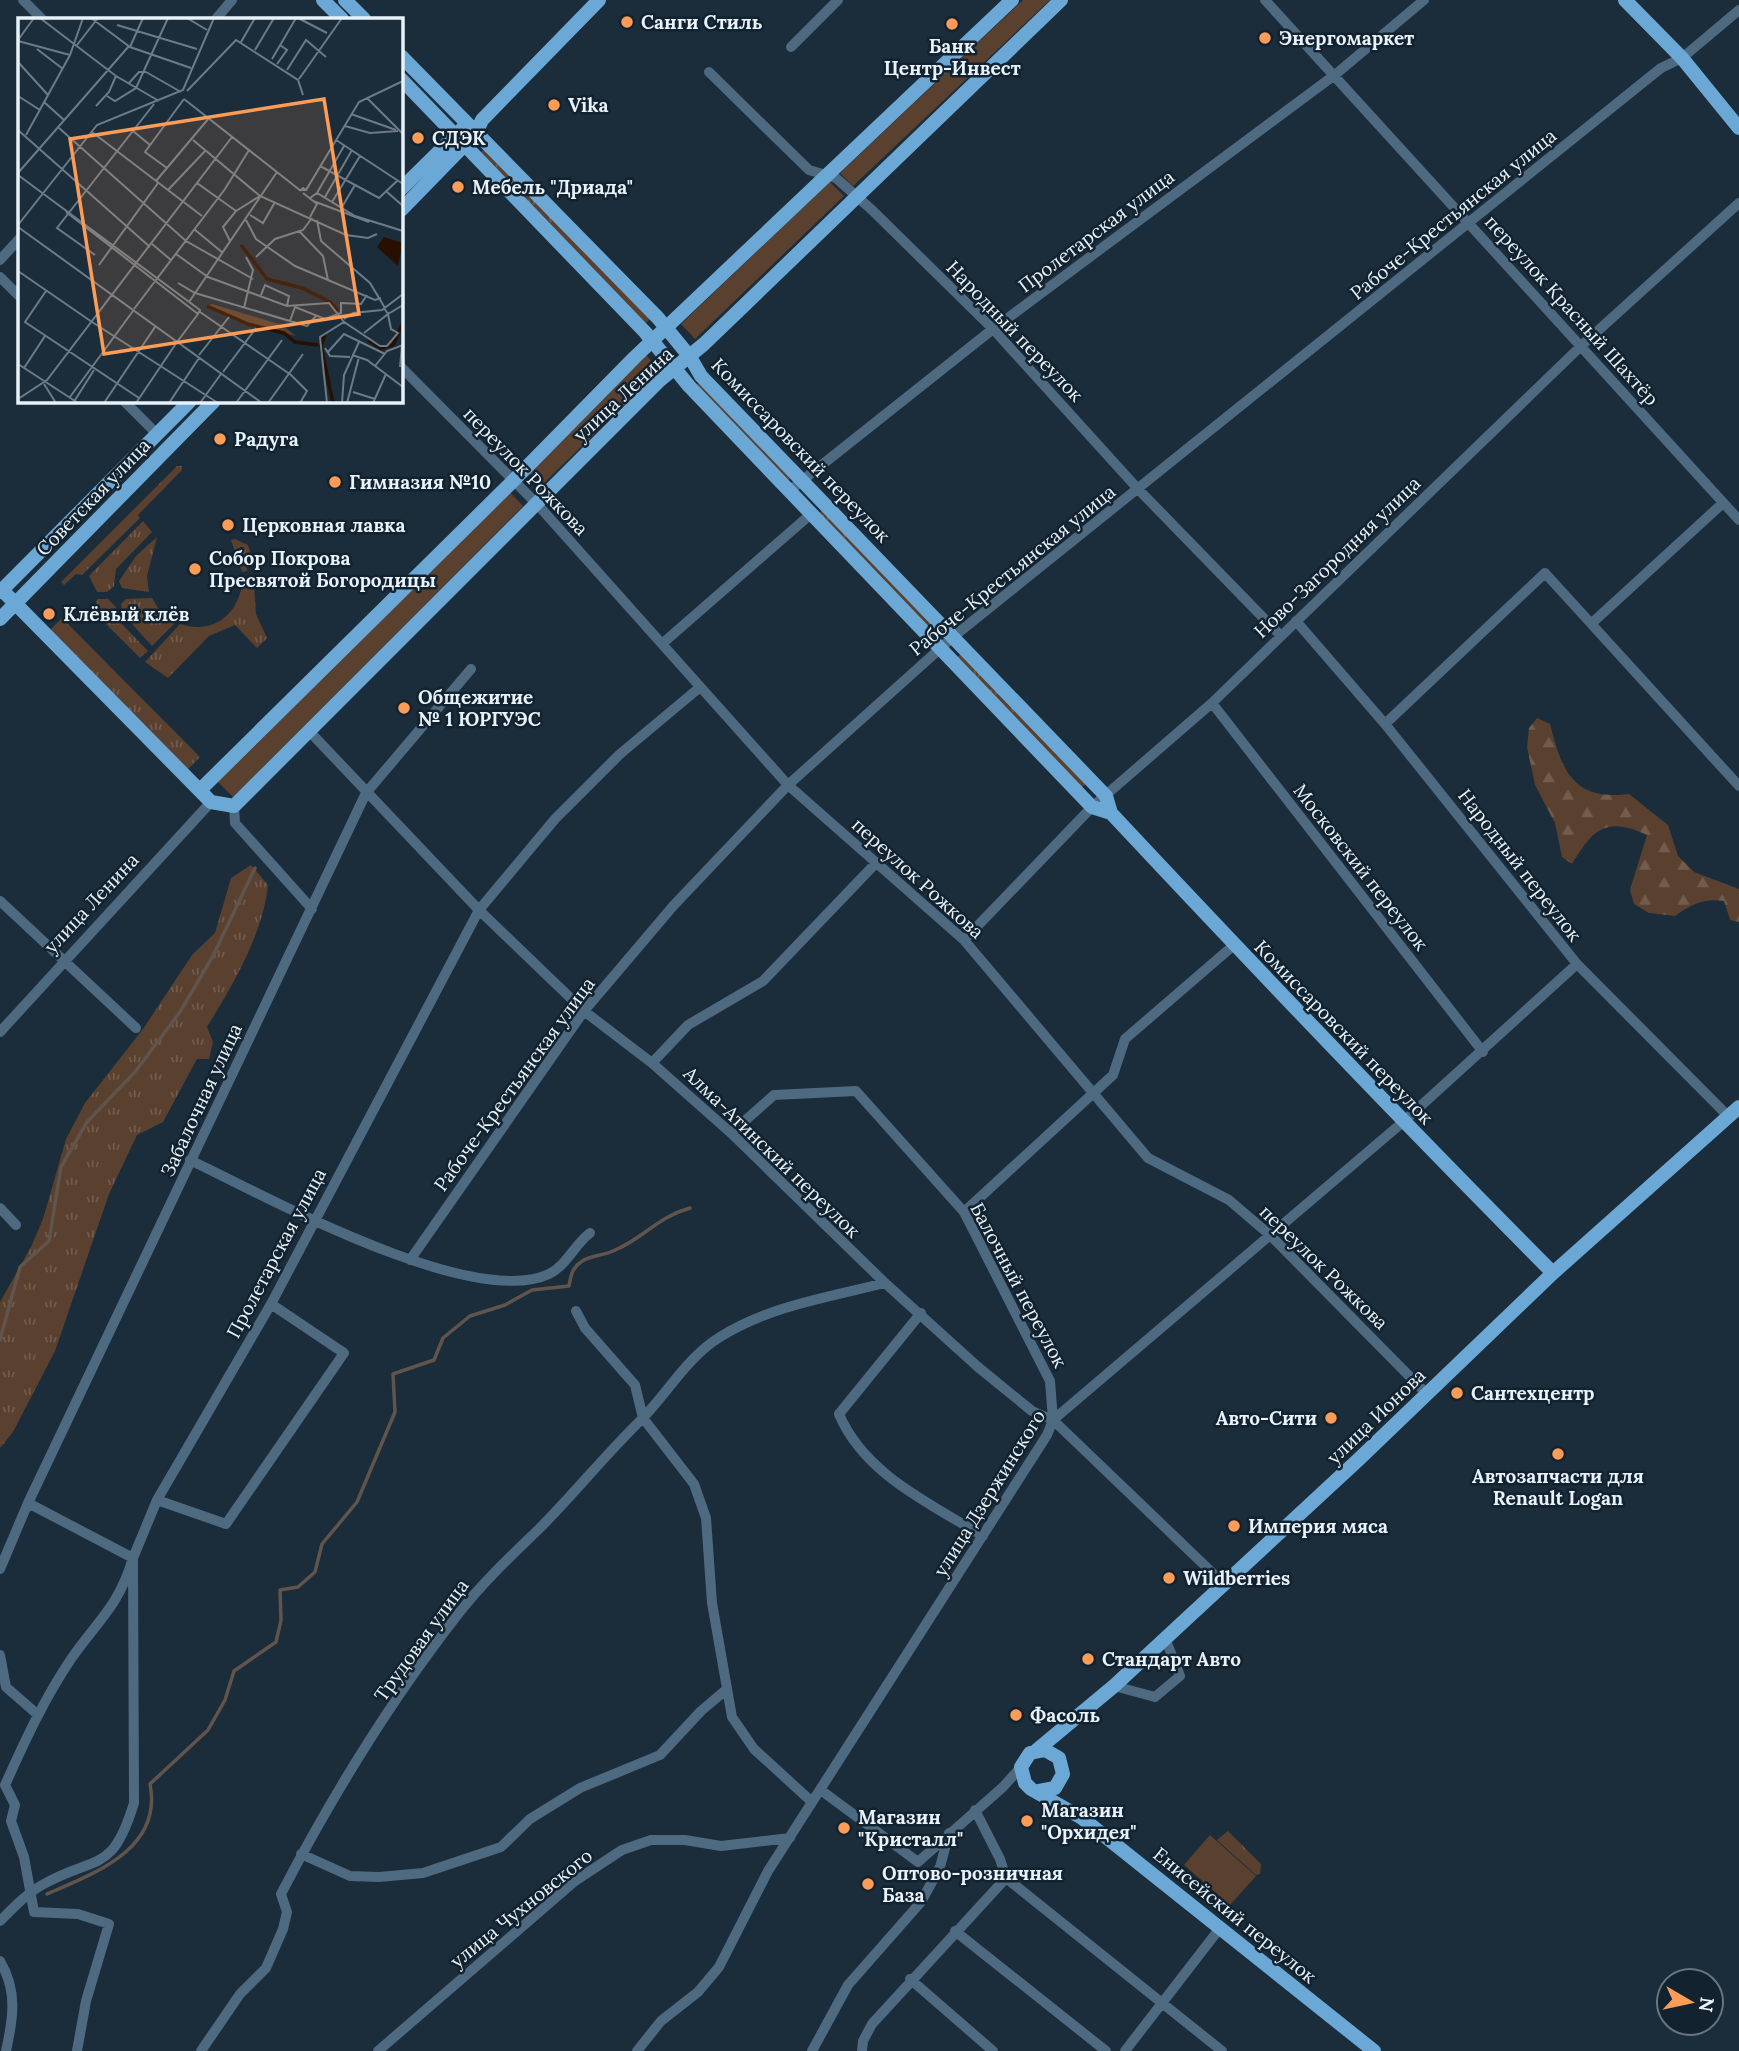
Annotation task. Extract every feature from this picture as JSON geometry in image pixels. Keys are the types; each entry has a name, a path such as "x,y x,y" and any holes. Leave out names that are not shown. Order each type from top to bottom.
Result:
{"main road":[{"path":"323,0 341,18"},
{"path":"345,0 363,18"},
{"path":"402,209 461,140 598,0"},
{"name":"улица Ленина","path":"200,790 665,327 825,173 1012,0"},
{"name":"улица Ленина","path":"234,806 677,367 1060,0"},
{"path":"1625,0 1682,58 1739,128"},
{"name":"Комиссаровский переулок","path":"402,57 475,126 665,327 690,357 701,376 1106,796 1111,813 1234,945 1403,1122 1553,1273"},
{"name":"Комиссаровский переулок","path":"402,80 652,340 690,386 1092,807 1111,813"},
{"path":"402,188 461,140"},
{"name":"Советская улица","path":"1,590 189,402"},
{"name":"Советская улица","path":"0,620 213,402"},
{"path":"1,590 211,802 234,806"},
{"name":"улица Ионова","path":"1037,1750 1114,1686 1553,1273 1734,1112"},
{"path":"1071,1810 1063,1791 1063,1745 1070,1728 1090,1707"},
{"path":"1037,1750 1053,1752 1063,1770 1055,1788 1039,1791 1025,1783 1021,1767 1024,1759 1037,1750"},
{"name":"Енисейский переулок","path":"1039,1791 1071,1810 1374,2051"}],"street":[{"path":"23,0 41,18"},
{"path":"217,18 232,0"},
{"path":"791,47 838,0"},
{"name":"переулок Красный Шахтёр","path":"1265,0 1336,74 1739,520"},
{"name":"Пролетарская улица","path":"789,491 993,330 1336,74 1424,0"},
{"name":"Рабоче-Крестьянская улица","path":"410,1261 584,1011 674,905 788,785 953,637 1661,68 1682,58 1739,10"},
{"name":"Народный переулок","path":"709,72 809,170 836,178 856,196 993,330 1138,489 1281,636"},
{"name":"Ново-Загородняя улица","path":"964,940 1092,807 1212,703 1581,346 1739,203"},
{"path":"0,260 18,240"},
{"path":"0,277 18,295"},
{"name":"переулок Рожкова","path":"402,369 537,504 788,785 964,940 1148,1158 1229,1200 1271,1236 1427,1394"},
{"path":"125,402 156,433"},
{"path":"1592,623 1723,503"},
{"path":"663,643 811,514"},
{"path":"1385,724 1545,573 1739,786"},
{"name":"Народный переулок","path":"1296,621 1385,724 1577,964 1734,1112"},
{"name":"Забалочная улица","path":"0,1569 28,1503 366,793 471,669"},
{"name":"Пролетарская улица","path":"0,1921 29,1893 43,1884 97,1863 115,1848 124,1836 135,1803 133,1558 157,1500 271,1304 479,909 564,810 620,754 699,688"},
{"name":"Московский переулок","path":"1212,703 1483,1052"},
{"name":"Алма-Атинский переулок","path":"310,732 479,909 584,1011 652,1063 731,1133 885,1283 978,1367 1032,1411 1053,1420 1223,1583"},
{"name":"улица Ленина","path":"0,1032 211,802"},
{"path":"234,806 235,823 312,909"},
{"path":"652,1063 688,1025 763,981 876,863"},
{"path":"0,901 136,1028"},
{"path":"964,1212 1113,1075 1125,1039 1234,945"},
{"name":"улица Дзержинского","path":"636,2051 661,2021 698,1992 719,1967 768,1871 821,1791 879,1693 1047,1435 1053,1420 1403,1122 1577,964"},
{"name":"Балочный переулок","path":"731,1133 774,1096 856,1091 964,1212 1050,1381 1053,1420"},
{"path":"190,1160 314,1220 410,1261 499,1280 532,1278 558,1269 575,1246 590,1233"},
{"path":"0,1208 16,1225"},
{"name":"Трудовая улица","path":"201,2051 240,1994 266,1968 283,1929 287,1912 281,1894 301,1854 363,1750 458,1613 488,1578 541,1527 716,1338 746,1322 798,1304 885,1283"},
{"path":"157,1500 226,1524 344,1353 271,1304"},
{"path":"576,1311 585,1328 635,1385 643,1418 694,1484 706,1518 712,1603 732,1717 754,1749 812,1802"},
{"path":"921,1313 839,1414 846,1433 882,1471 983,1536"},
{"path":"28,1503 133,1558 113,1608 73,1657 37,1714 5,1785 15,1805 11,1821 24,1857 34,1912 78,1914 109,1924 86,2001 76,2051"},
{"path":"1114,1686 1155,1697 1180,1676 1165,1638"},
{"path":"0,1655 6,1687 37,1714"},
{"path":"301,1854 350,1876 379,1877 423,1873 501,1847 530,1819 580,1788 660,1755 701,1711 727,1689"},
{"path":"821,1791 918,1862 1003,1787 1021,1767"},
{"path":"1003,1787 1017,1781 1025,1783"},
{"path":"975,1810 1000,1859 1006,1878 1222,2051"},
{"path":"812,2051 848,1985 920,1902 940,1867 949,1833"},
{"name":"улица Чухновского","path":"378,2051 575,1881 622,1850 650,1840 685,1840 721,1846 790,1838"},
{"path":"862,2051 863,2041 872,2024 910,1979 1006,1878"},
{"path":"1125,2051 1220,1928"},
{"path":"955,1931 1106,2051"},
{"path":"0,1961 11,1990 15,2012 6,2051"},
{"path":"910,1979 993,2051"}],"green space":[{"path":"1023,0 1050,0 853,186 840,173"},
{"path":"485,148 650,319 646,323 481,152"},
{"path":"830,182 844,196 695,339 681,324"},
{"path":"646,355 660,370 541,486 527,471"},
{"path":"700,382 791,478 787,482 696,386"},
{"path":"177,466 182,466 182,470 138,515 140,518 82,575 76,574 64,585 61,582"},
{"path":"508,490 523,506 233,797 217,781"},
{"path":"823,509 932,622 927,627 818,514"},
{"path":"143,521 152,532 116,569 114,586 107,592 97,592 89,576"},
{"path":"157,537 147,576 149,592 122,588 119,581 136,556"},
{"path":"231,540 248,545 251,555 246,560 247,571 242,572"},
{"path":"243,581 254,585 256,614 267,638 257,648 235,625 209,636 168,678 145,662 180,624 204,627 223,619 236,603"},
{"path":"152,598 163,616 175,623 152,646 123,614 121,604 126,599"},
{"path":"97,599 108,599 116,607 120,622 148,651 140,658 94,612"},
{"path":"62,618 200,757 188,769 50,630"},
{"path":"962,653 1087,783 1081,788 957,658"},
{"path":"1537,718 1550,724 1560,756 1573,779 1595,793 1629,794 1668,825 1678,856 1694,872 1739,889 1739,922 1730,920 1724,901 1698,903 1675,916 1649,913 1634,904 1630,890 1647,835 1633,829 1602,829 1587,842 1572,864 1562,857 1555,823 1535,785 1527,747 1529,728"},
{"path":"251,865 268,885 265,903 245,959 207,1027 213,1042 209,1059 197,1059 163,1122 137,1135 109,1194 55,1351 13,1432 0,1448 0,1302 31,1247 43,1219 66,1139 85,1103 143,1029 192,955 215,933 231,878"},
{"path":"1228,1831 1261,1864 1260,1874 1256,1875 1217,1840"},
{"path":"1210,1835 1256,1876 1230,1905 1184,1865"}],"waterway":[{"path":"0,1340 20,1267 49,1241 61,1167 87,1122 135,1072 180,1012 213,956 255,868"},
{"path":"47,1894 104,1867 136,1842 146,1826 151,1807 150,1784 208,1730 225,1700 234,1671 276,1642 281,1620 280,1590 298,1587 315,1572 322,1544 357,1502 395,1412 393,1374 434,1360 443,1338 470,1316 505,1305 532,1290 569,1286 574,1269 584,1260 624,1246 668,1217 690,1208"}],"place":[{"name":"Санги Стиль","path":"627,22"},
{"name":"Банк Центр-Инвест","path":"952,24"},
{"name":"Энергомаркет","path":"1265,38"},
{"name":"Vika","path":"554,105"},
{"name":"СДЭК","path":"418,138"},
{"name":"Мебель \"Дриада\"","path":"458,187"},
{"name":"Радуга","path":"220,439"},
{"name":"Гимназия №10","path":"335,482"},
{"name":"Церковная лавка","path":"228,525"},
{"name":"Собор Покрова Пресвятой Богородицы","path":"195,569"},
{"name":"Клёвый клёв","path":"49,614"},
{"name":"Общежитие № 1 ЮРГУЭС","path":"404,708"},
{"name":"Сантехцентр","path":"1457,1393"},
{"name":"Авто-Сити","path":"1331,1418"},
{"name":"Автозапчасти для Renault Logan","path":"1558,1454"},
{"name":"Империя мяса","path":"1234,1526"},
{"name":"Wildberries","path":"1169,1578"},
{"name":"Стандарт Авто","path":"1088,1659"},
{"name":"Фасоль","path":"1016,1715"},
{"name":"Магазин \"Орхидея\"","path":"1027,1821"},
{"name":"Магазин \"Кристалл\"","path":"844,1828"},
{"name":"Оптово-розничная База","path":"868,1884"}]}
